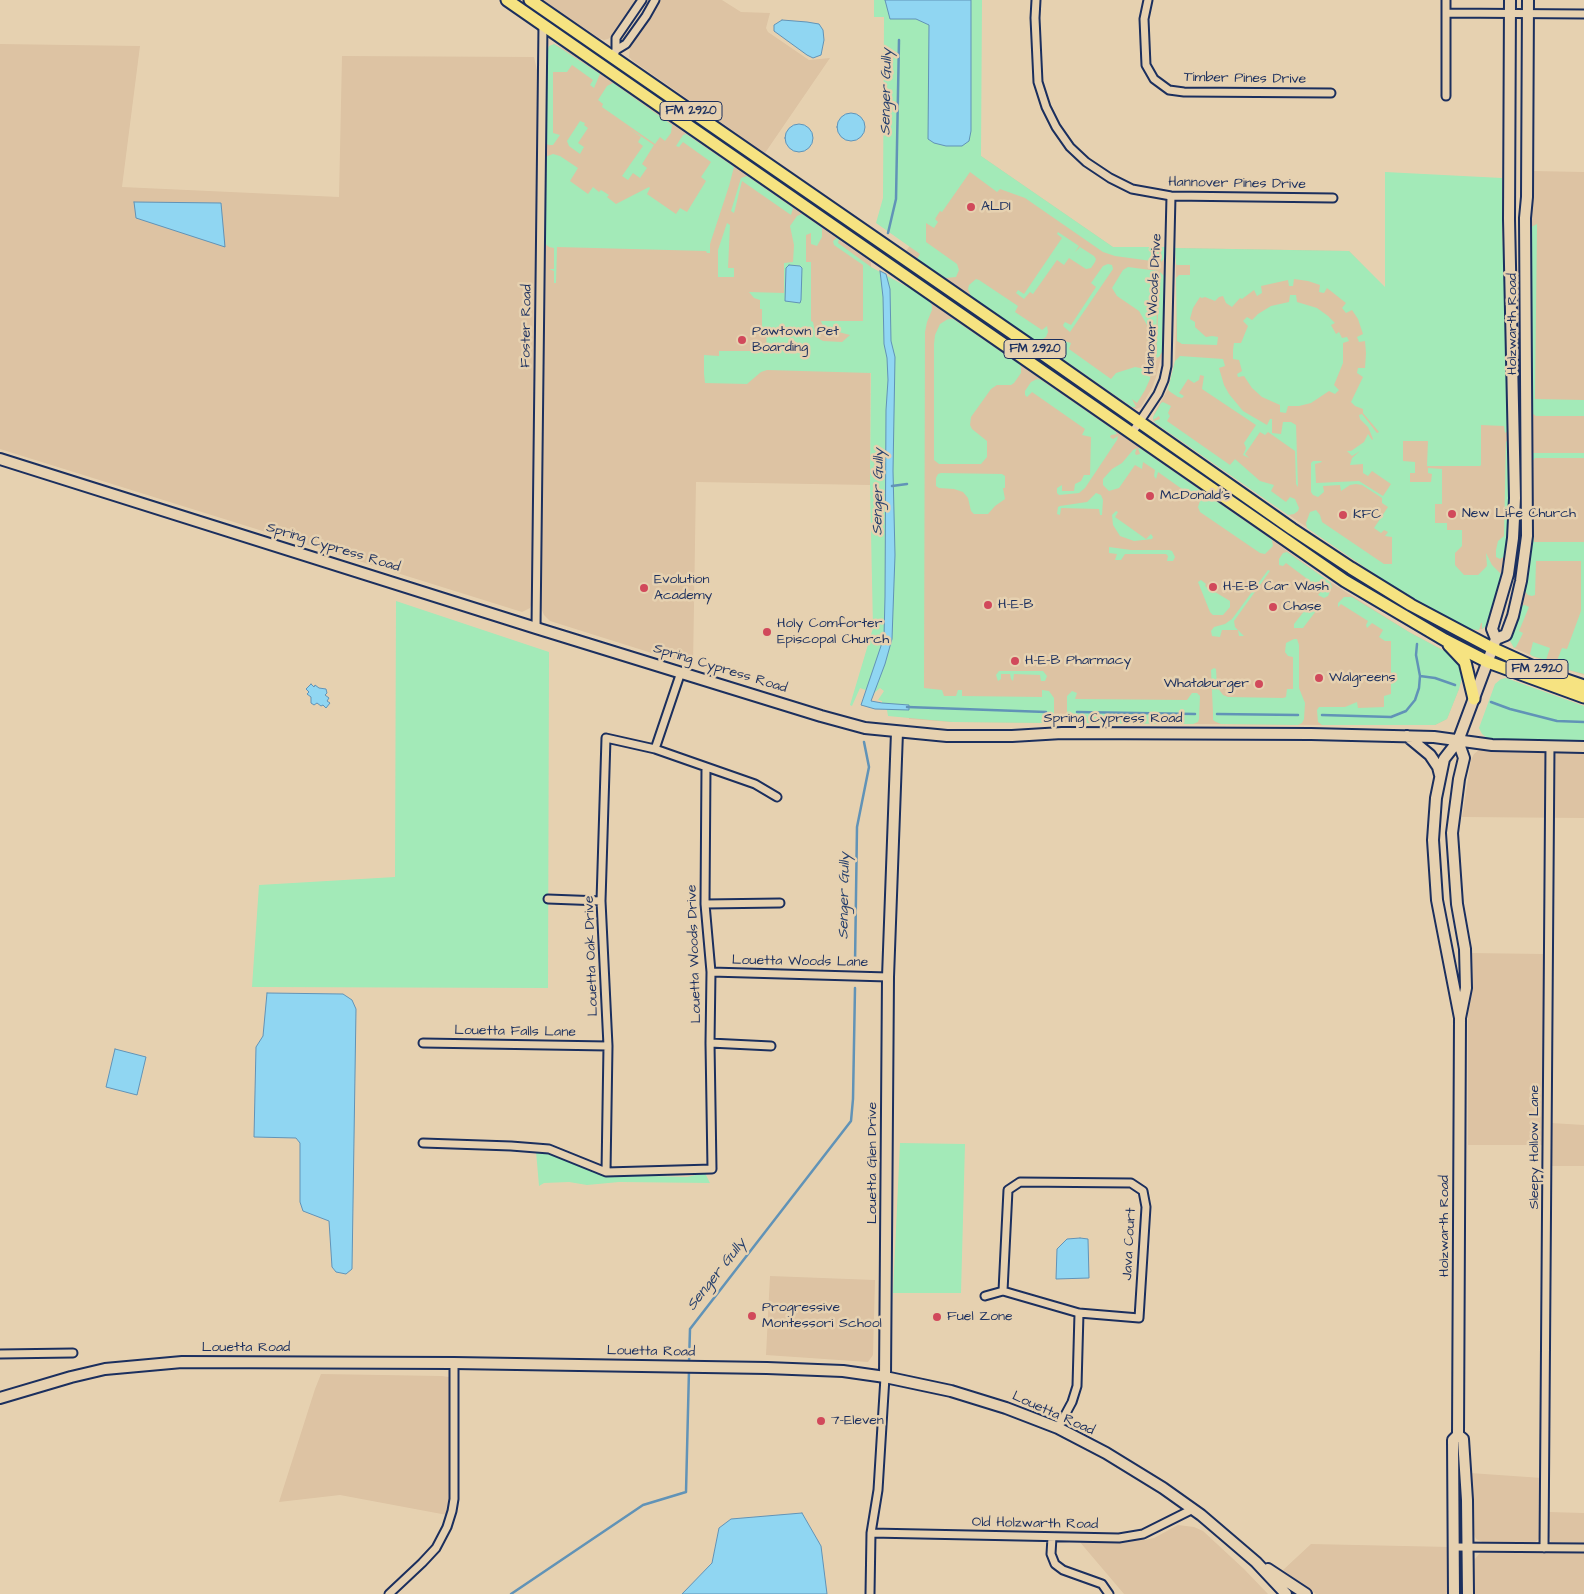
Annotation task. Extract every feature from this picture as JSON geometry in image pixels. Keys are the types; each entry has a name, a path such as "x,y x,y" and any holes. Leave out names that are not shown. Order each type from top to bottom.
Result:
{"main road":[{"name":"FM 2920","path":"507,0 1345,581 1445,640 1488,662 1584,697"},
{"name":"FM 2920","path":"530,0 614,54 852,223 1351,568 1411,605 1494,644 1541,670 1584,686"},
{"name":"Holzwarth Road","path":"1460,1018 1437,900 1433,840 1440,776 1444,759 1458,741 1494,644 1492,629 1508,574 1514,538 1514,437 1508,219 1510,0"},
{"name":"Holzwarth Road","path":"1494,644 1506,635 1512,616 1521,580 1527,536 1525,218 1527,197 1528,0"},
{"path":"1508,219 1525,218"},
{"path":"1514,437 1526,437"},
{"name":"Spring Cypress Road","path":"0,459 536,628 865,728 947,736 1062,733 1408,736 1492,744 1584,746"},
{"path":"1445,640 1465,662 1474,699"},
{"name":"Louetta Glen Drive","path":"885,1377 888,977 897,732"},
{"path":"1408,736 1430,755 1438,767 1440,776"},
{"name":"Holzwarth Road","path":"1454,1594 1454,1440 1458,1435 1460,1018 1466,988 1465,949 1455,888 1452,833 1458,779 1464,758 1458,741"},
{"name":"Louetta Road","path":"0,1398 105,1369 159,1364 247,1362 702,1366 821,1370 885,1377 951,1391 1006,1408 1058,1428 1141,1473 1193,1509 1256,1562 1286,1594"},
{"name":"Holzwarth Road","path":"1458,1435 1463,1439 1468,1500 1468,1594"},
{"name":"Louetta Road","path":"1256,1562 1298,1587 1306,1594"}],"street":[{"path":"614,54 616,38 642,0"},
{"path":"614,54 626,44 655,0"},
{"name":"Hannover Pines Drive","path":"1036,0 1038,82 1046,107 1056,127 1070,147 1086,162 1110,178 1132,189 1171,196 1333,198"},
{"name":"Timber Pines Drive","path":"1148,0 1144,19 1146,65 1154,79 1168,90 1184,92 1331,93"},
{"path":"1446,0 1446,96"},
{"path":"1446,13 1584,14"},
{"name":"Foster Road","path":"536,628 543,25"},
{"name":"Hanover Woods Drive","path":"1132,433 1158,394 1167,366 1171,196"},
{"path":"681,672 655,749 755,784 777,797"},
{"name":"Louetta Oak Drive","path":"606,1172 608,1046 601,901 606,738 655,749"},
{"name":"Sleepy Hollow Lane","path":"1544,1548 1550,746"},
{"name":"Louetta Woods Drive","path":"606,1172 712,1169 711,972 705,904 706,767"},
{"path":"548,899 601,901"},
{"path":"705,904 780,903"},
{"name":"Louetta Woods Lane","path":"711,972 888,977"},
{"name":"Louetta Falls Lane","path":"423,1043 608,1046"},
{"path":"710,1043 771,1046"},
{"path":"423,1143 549,1149 606,1172"},
{"name":"Java Court","path":"1004,1291 1008,1190 1020,1182 1131,1183 1143,1191 1146,1207 1138,1318 1079,1313"},
{"path":"985,1296 1004,1291 1079,1313 1077,1386 1072,1402 1058,1428"},
{"path":"0,1354 73,1353"},
{"path":"389,1594 436,1548 452,1511 454,1500 454,1363"},
{"name":"Louetta Glen Drive","path":"870,1594 871,1533 878,1490 885,1377"},
{"name":"Old Holzwarth Road","path":"871,1533 1118,1538 1134,1536 1156,1528 1193,1509"},
{"path":"1052,1537 1052,1554 1055,1564 1063,1570 1102,1584 1109,1594"},
{"path":"1454,1547 1584,1548"}],"shaded area":[{"path":"543,0 638,0 613,35 604,40"},
{"path":"661,0 722,0 741,12 770,13 766,28 768,32 809,60 830,58 765,153 629,57 630,48"},
{"path":"0,44 140,46 122,187 339,197 342,56 534,57 537,70 533,591 530,608 522,612 0,449"},
{"path":"554,44 564,49 871,262 870,485 696,482 693,666 550,621 544,615 541,608 545,118 547,50"},
{"path":"974,155 981,156 1113,247 1165,247 1162,353 1152,388 1141,407 1136,409 1132,407 906,251"},
{"path":"1532,171 1584,172 1584,675 1559,667 1514,648 1509,639 1530,542"},
{"path":"1175,248 1349,251 1385,288 1509,396 1508,533 1500,580 1486,626 1475,630 1463,625 1385,581 1155,423 1153,420 1154,414 1169,387 1175,362 1177,294"},
{"path":"911,289 1261,532 1327,580 1409,632 1450,654 1459,689 1447,719 1435,725 1330,725 952,722 909,719"},
{"path":"1479,750 1584,750 1584,818 1462,817 1471,760 1474,754"},
{"path":"1468,953 1545,954 1544,1145 1468,1145"},
{"path":"1551,1123 1584,1125 1584,1166 1551,1166"},
{"path":"770,1276 875,1280 873,1355 868,1362 766,1355"},
{"path":"321,1374 449,1377 451,1383 451,1465 447,1515 340,1495 279,1502"},
{"path":"1470,1473 1542,1478 1541,1533 1539,1539 1535,1542 1527,1543 1485,1543 1476,1539 1473,1532"},
{"path":"1549,1512 1584,1513 1584,1543 1551,1542 1549,1537"},
{"path":"1178,1525 1194,1527 1203,1531 1268,1594 1124,1594 1079,1541 1145,1540 1154,1538"},
{"path":"1311,1544 1450,1547 1450,1594 1316,1594 1283,1570"},
{"path":"1584,1552 1584,1594 1474,1594 1474,1560 1480,1553"}],"green space":[{"path":"874,0 982,0 981,156 1113,247 1165,247 1165,257 1162,261 1161,252 1159,252 1159,262 1115,256 1103,252 1025,198 1000,189 997,192 970,172 942,212 940,211 935,219 938,222 934,228 926,223 926,242 957,264 959,270 956,277 946,278 917,259 920,254 876,223 883,198 884,17 874,17"},
{"path":"554,44 600,74 594,88 590,85 593,80 572,65 567,72 553,72 553,133 560,135 553,145 549,145 545,143 546,55 549,46"},
{"path":"613,83 672,125 671,133 665,141 660,137 655,144 602,107 603,104 598,100 607,86"},
{"path":"580,121 585,123 584,125 588,128 578,143 584,147 580,154 569,146 567,141"},
{"path":"630,129 654,145 642,164 647,168 640,178 633,173 628,180 622,176 643,146 638,142 641,137"},
{"path":"686,134 734,167 710,244 710,253 706,251 557,247 556,283 554,283 554,271 549,269 554,269 554,248 544,243 545,157 553,154 560,156 578,168 570,181 588,194 593,187 599,192 601,190 609,195 607,197 616,204 649,187 647,194 676,214 680,208 687,212 706,181 701,177 711,162 683,142 679,147 676,146 683,135"},
{"path":"1385,172 1502,178 1509,430 1505,433 1504,426 1481,425 1480,466 1427,466 1428,441 1403,441 1403,461 1415,462 1415,473 1410,473 1410,482 1431,482 1432,474 1428,473 1428,468 1442,469 1442,504 1435,504 1435,523 1447,523 1447,530 1462,530 1462,546 1455,553 1455,565 1464,575 1478,575 1487,566 1486,553 1492,565 1501,574 1486,626 1482,629 1481,623 1479,630 1470,629 1420,602 1385,581 1307,528 1306,523 1310,512 1316,510 1322,522 1384,564 1392,564 1392,537 1385,536 1388,532 1384,530 1381,533 1374,528 1388,507 1382,503 1382,498 1362,485 1356,484 1350,485 1341,491 1340,485 1323,486 1324,492 1318,497 1311,492 1311,463 1313,461 1322,462 1315,464 1316,483 1359,481 1383,496 1391,484 1372,471 1368,476 1363,473 1363,464 1350,465 1352,458 1360,451 1352,456 1347,451 1351,451 1364,442 1368,434 1373,439 1368,427 1360,419 1359,415 1362,414 1377,433 1379,432 1363,413 1363,409 1351,402 1363,377 1357,373 1358,368 1365,368 1366,353 1365,341 1359,342 1357,337 1363,334 1358,319 1352,310 1346,313 1342,308 1346,303 1327,288 1324,293 1319,292 1320,285 1294,279 1293,286 1289,286 1288,280 1261,286 1262,293 1257,296 1254,290 1242,299 1240,298 1232,307 1226,303 1223,296 1215,301 1200,297 1193,308 1190,319 1195,322 1195,327 1206,337 1218,337 1217,345 1182,344 1177,341 1176,278 1179,275 1190,275 1190,265 1176,264 1175,248 1349,251 1385,287"},
{"path":"747,176 793,208 791,215 742,181 734,213 731,211 741,178"},
{"path":"802,214 822,228 822,237 817,246 811,244 811,233 806,235 806,262 811,262 811,321 813,322 816,337 823,341 842,342 850,335 835,331 830,332 824,329 821,321 863,321 863,265 834,245 833,241 837,238 839,239 838,243 871,267 911,289 930,302 932,306 925,332 924,688 942,690 944,696 956,696 958,690 962,690 962,696 1042,697 1042,690 1049,691 1054,698 1054,716 1052,720 1044,723 952,722 888,716 887,710 882,707 882,701 878,700 884,691 880,688 874,693 860,688 852,706 850,705 873,628 870,485 871,373 767,370 761,372 747,384 705,383 704,374 704,355 719,356 719,351 766,351 767,329 762,329 760,300 754,298 749,292 784,293 784,263 793,262 794,245 790,226 797,216"},
{"path":"727,223 730,225 728,268 734,268 734,277 718,277 718,250"},
{"path":"1537,224 1535,399 1584,400 1584,416 1536,416 1530,412 1531,227"},
{"path":"1058,232 1079,246 1075,252 1080,247 1094,256 1095,262 1091,268 1086,269 1069,258 1064,265 1057,260 1033,294 1030,292 1024,299 1016,293 1018,290 1024,294 1062,238 1057,234"},
{"path":"1112,265 1113,269 1070,332 1063,325 1065,322 1071,325 1096,287 1091,283 1103,266"},
{"path":"1128,267 1158,271 1156,345 1148,344 1147,325 1139,311 1117,296 1112,288 1123,270"},
{"path":"1160,272 1164,276 1162,352 1156,358"},
{"path":"976,279 1018,306 1015,312 1042,330 1047,326 1048,332 1046,337 1041,340 1033,339 971,296 968,289 969,285"},
{"path":"1290,295 1296,295 1297,302 1317,308 1328,316 1335,323 1331,325 1336,334 1339,332 1342,338 1347,337 1349,341 1343,343 1343,363 1334,385 1339,390 1335,394 1329,391 1311,403 1288,406 1286,413 1280,412 1280,405 1262,397 1252,388 1244,376 1238,377 1237,374 1242,371 1239,360 1233,359 1233,350 1234,343 1241,343 1248,326 1243,321 1247,317 1252,320 1271,306 1289,302"},
{"path":"948,319 953,319 1021,367 1021,373 1014,383 1011,385 997,385 991,389 971,417 970,425 972,429 987,441 987,457 981,464 939,464 934,460 934,344 935,335 940,324"},
{"path":"1064,341 1071,343 1069,349 1111,379 1116,373 1135,367 1151,370 1150,379 1137,403 1132,399 1136,407 1132,407 1060,357 1057,354 1058,344"},
{"path":"1180,356 1223,359 1225,366 1219,368 1224,385 1243,411 1267,425 1270,419 1272,419 1272,433 1281,434 1283,422 1291,422 1296,425 1298,487 1296,484 1295,451 1268,432 1265,435 1260,432 1245,454 1249,458 1243,455 1246,448 1244,443 1256,425 1202,389 1204,376 1200,375 1199,380 1194,383 1188,379 1179,393 1184,396 1182,398 1169,391 1175,361"},
{"path":"1037,379 1115,431 1117,434 1110,437 1113,439 1118,436 1085,488 1079,493 1059,495 1057,488 1062,485 1062,491 1074,491 1075,484 1081,481 1084,475 1090,475 1091,437 1082,435 1085,429 1032,392 1027,397 1025,395 1025,391 1031,382"},
{"path":"1163,402 1171,406 1168,413 1170,416 1167,421 1230,465 1235,459 1260,481 1274,485 1271,491 1286,502 1290,497 1295,499 1299,508 1298,511 1288,515 1155,423 1154,421 1160,419 1159,416 1153,420 1153,417"},
{"path":"1506,441 1509,443 1509,514 1505,556 1500,559 1496,557 1496,550 1498,541 1504,536"},
{"path":"1137,448 1136,455 1140,454 1138,448 1141,449 1272,540 1273,546 1265,554 1260,553 1200,512 1198,507 1200,501 1187,493 1182,497 1182,489 1158,472 1156,479 1154,476 1155,470 1143,462 1142,469 1135,465 1119,488 1109,491 1103,485 1103,479"},
{"path":"1584,453 1584,458 1535,458 1531,460 1531,454"},
{"path":"941,473 1002,474 1005,476 1005,488 1003,488 1005,499 988,514 974,514 971,511 968,498 963,492 936,486 936,478"},
{"path":"1096,493 1101,495 1103,500 1102,515 1100,515 1099,509 1061,508 1060,515 1057,514 1058,507 1087,502"},
{"path":"1116,511 1118,512 1115,517 1146,539 1151,534 1152,539 1134,541 1120,536 1113,525 1112,515"},
{"path":"1534,536 1534,542 1584,542 1584,674 1561,668 1558,664 1562,648 1567,649 1581,611 1581,561 1536,561 1535,595 1528,595 1523,589 1532,537"},
{"path":"1109,547 1131,550 1169,550 1172,551 1175,557 1173,561 1167,561 1168,556 1166,554 1125,554 1121,560 1115,560 1117,554 1109,553"},
{"path":"1287,552 1330,582 1332,587 1328,596 1324,598 1318,595 1322,590 1286,563 1283,566 1279,565 1279,559 1283,553"},
{"path":"1268,570 1270,571 1234,621 1235,627 1238,630 1222,630 1220,637 1212,636 1211,631 1214,627 1225,624 1232,619"},
{"path":"1201,580 1206,584 1205,586 1230,601 1230,607 1223,615 1213,615 1210,612 1198,582"},
{"path":"1344,597 1352,597 1409,632 1450,654 1459,662 1463,674 1447,719 1435,725 1322,725 1318,722 1317,710 1319,707 1345,707 1357,702 1358,708 1384,707 1384,696 1391,694 1391,641 1385,641 1379,637 1383,630 1372,623 1367,628 1368,621 1341,604 1338,607 1338,603"},
{"path":"396,601 549,652 548,988 252,987 259,885 395,877"},
{"path":"1313,603 1316,611 1303,628 1294,628 1294,624 1309,605"},
{"path":"1525,605 1529,607 1519,631 1523,633 1514,648 1509,639 1511,631 1520,606"},
{"path":"1297,639 1299,645 1299,688 1305,703 1302,723 1298,725 1221,724 1213,720 1211,670 1216,669 1217,687 1223,695 1228,697 1286,697 1287,689 1293,689 1293,657 1288,656 1285,652 1286,643"},
{"path":"1533,642 1550,648 1546,660 1530,654"},
{"path":"999,671 1043,671 1047,676 1045,681 1041,681 1040,675 1014,674 1013,681 1010,674 1001,674 1001,679 998,681 996,675"},
{"path":"1506,678 1584,706 1584,741 1498,740 1487,738 1482,734 1479,728 1495,684 1501,679"},
{"path":"1072,691 1077,693 1075,699 1187,700 1192,693 1197,693 1200,696 1199,719 1198,722 1193,724 1073,723 1067,720 1067,696"},
{"path":"900,1143 965,1144 961,1293 893,1293"},
{"path":"536,1151 551,1154 611,1175 687,1177 705,1173 710,1183 619,1182 587,1185 569,1182 544,1183 539,1186"}],"water":[{"path":"885,0 971,0 971,131 969,141 962,146 946,146 934,143 928,139 929,25 916,19 890,19"},
{"path":"782,20 819,24 823,30 824,40 821,55 813,58 807,55 774,31 774,25"},
{"path":"851,113 861,117 865,127 861,137 851,141 841,137 837,127 841,117"},
{"path":"799,124 809,128 813,138 809,148 799,152 789,148 785,138 789,128"},
{"path":"134,202 221,203 225,247 136,218"},
{"path":"789,265 802,268 800,303 785,301 786,268"},
{"path":"880,271 886,274 890,289 891,341 895,357 893,471 895,555 892,639 871,701 909,705 909,710 875,709 861,705 884,637 886,410 888,380"},
{"path":"311,684 314,687 315,685 326,689 327,693 325,695 329,698 327,701 330,703 326,708 317,703 314,705 311,703 311,697 307,694 309,692 306,689"},
{"path":"267,993 343,994 352,1000 356,1009 352,1269 346,1274 336,1272 332,1267 329,1221 303,1211 300,1202 300,1143 296,1138 254,1137 256,1047 263,1036"},
{"path":"115,1049 146,1057 137,1095 106,1087"},
{"path":"1067,1239 1088,1239 1089,1278 1056,1279 1057,1249"},
{"path":"802,1513 821,1546 827,1594 682,1594 712,1563 719,1528 731,1519"}],"waterway":[{"name":"Senger Gully","path":"888,233 896,199 899,40"},
{"path":"892,486 907,484"},
{"path":"1322,715 1391,717 1406,711 1415,700 1419,688 1420,676 1416,655 1417,644"},
{"path":"1420,676 1435,678 1455,685"},
{"path":"1491,702 1557,721 1584,722"},
{"path":"907,707 1046,712"},
{"path":"1077,712 1195,714"},
{"path":"1217,714 1298,715"},
{"name":"Senger Gully","path":"855,963 857,827 869,767 864,742"},
{"name":"Senger Gully","path":"689,1364 690,1329 851,1121 855,988"},
{"name":"Senger Gully","path":"511,1594 643,1505 686,1492 689,1370"}],"place":[{"name":"ALDI","path":"971,207"},
{"name":"Pawtown Pet Boarding","path":"742,340"},
{"name":"McDonald's","path":"1150,496"},
{"name":"New Life Church","path":"1452,514"},
{"name":"KFC","path":"1343,515"},
{"name":"H-E-B Car Wash","path":"1213,587"},
{"name":"Evolution Academy","path":"644,588"},
{"name":"H-E-B","path":"988,605"},
{"name":"Chase","path":"1273,607"},
{"name":"Holy Comforter Episcopal Church","path":"767,632"},
{"name":"H-E-B Pharmacy","path":"1015,661"},
{"name":"Walgreens","path":"1319,678"},
{"name":"Whataburger","path":"1259,684"},
{"name":"Progressive Montessori School","path":"752,1316"},
{"name":"Fuel Zone","path":"937,1317"},
{"name":"7-Eleven","path":"821,1421"}]}
